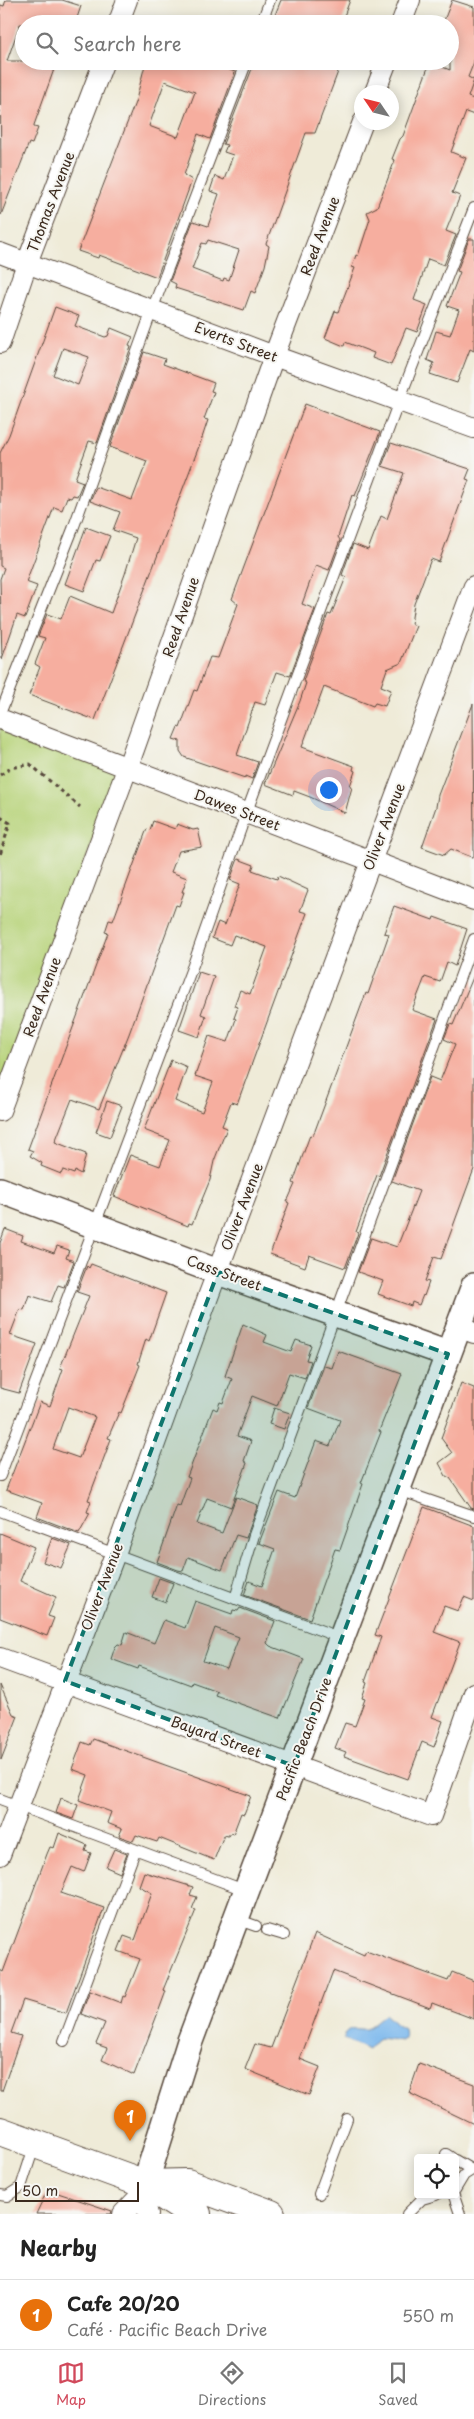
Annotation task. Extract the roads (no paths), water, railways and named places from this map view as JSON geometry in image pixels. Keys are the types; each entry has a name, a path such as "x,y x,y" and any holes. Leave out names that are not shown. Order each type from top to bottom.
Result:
{"main road":[{"path":"0,2131 143,2189 197,2214"},
{"path":"143,2189 187,2183 271,2214"}],"street":[{"path":"121,15 127,0"},
{"path":"404,15 410,0"},
{"name":"Thomas Avenue","path":"0,343 27,263 101,70"},
{"path":"378,85 384,70"},
{"name":"Reed Avenue","path":"0,1112 127,769 274,356 360,130"},
{"name":"Everts Street","path":"0,253 274,356 474,428"},
{"name":"Oliver Avenue","path":"0,1855 9,1802 65,1681 115,1554 474,586"},
{"name":"Dawes Street","path":"0,719 474,900"},
{"name":"Cass Street","path":"0,1190 218,1272 448,1354"},
{"name":"Pacific Beach Drive","path":"123,2214 143,2189 190,2041 246,1922 247,1891 399,1490 448,1354 466,1330 474,1286"},
{"name":"Bayard Street","path":"0,1658 431,1816 474,1693"},
{"path":"143,2189 148,2214"}],"lane":[{"path":"264,15 270,0"},
{"path":"0,714 73,529 152,310 244,70"},
{"path":"0,1476 193,965 246,814 399,402 474,208"},
{"path":"234,1599 254,1535 334,1314 474,939"},
{"path":"399,1490 474,1516"},
{"path":"0,1511 342,1639"},
{"path":"9,1802 135,1851 247,1891"},
{"path":"64,2041 135,1851"},
{"path":"267,1930 284,1935"},
{"path":"318,2194 347,2119"},
{"path":"0,2195 7,2196 15,2193 21,2187 36,2144"},
{"path":"459,2162 473,2170"},
{"path":"459,2183 464,2175 473,2170"},
{"path":"407,2214 422,2199"},
{"path":"455,2199 460,2214"}],"water":[{"path":"385,2014 404,2029 405,2038 402,2041 379,2038 368,2050 345,2039 344,2034 349,2030 366,2029"}],"place":[{"name":"Cafe 20/20","path":"130,2141"}]}
